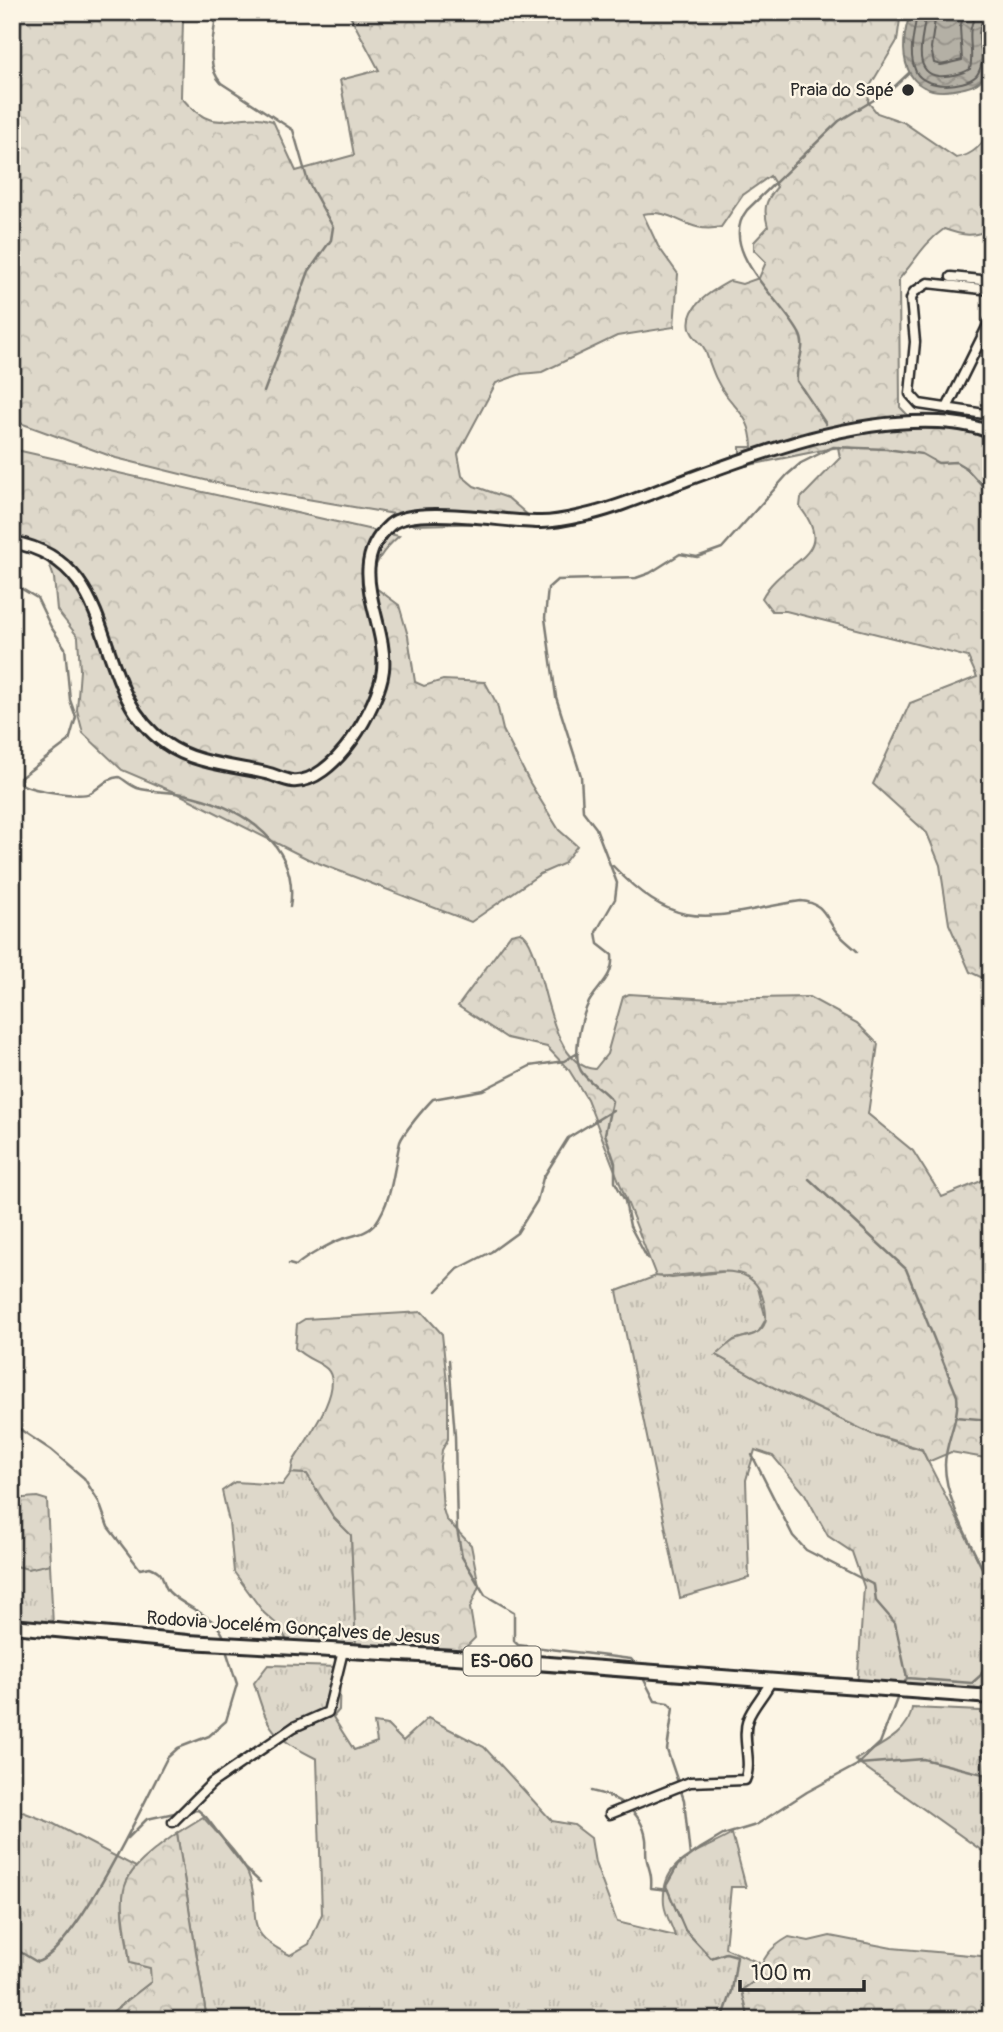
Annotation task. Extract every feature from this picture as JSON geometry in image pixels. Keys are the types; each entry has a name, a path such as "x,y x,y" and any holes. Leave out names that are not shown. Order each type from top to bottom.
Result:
{"main road":[{"name":"Rodovia Jocelém Gonçalves de Jesus","path":"12,1626 991,1697"}],"street":[{"path":"950,276 991,281"},
{"path":"991,290 928,284 920,286 912,295 915,342 911,397 919,404 991,415"},
{"path":"947,408 991,319"},
{"path":"12,542 34,546 62,562 80,581 92,599 125,696 147,726 165,743 188,755 292,781 311,779 341,757 367,711 383,672 382,642 368,592 369,561 380,537 393,522 416,517 541,522 581,516 792,444 907,421 954,423 991,433"},
{"path":"173,1822 212,1783 294,1727 328,1712 343,1651"},
{"path":"610,1814 690,1782 745,1780 748,1718 763,1699 771,1681"}],"green space":[{"path":"12,12 172,12 183,20 181,97 194,110 216,121 259,118 273,121 296,171 354,155 340,80 379,70 348,12 901,12 897,41 870,86 868,102 877,113 903,122 956,158 977,148 991,128 991,227 968,235 944,229 925,246 899,279 900,407 920,428 962,430 991,439 991,982 970,972 949,924 940,865 927,833 873,784 910,703 977,677 968,657 786,611 772,611 762,598 771,585 811,548 814,537 811,524 800,507 801,498 840,458 838,447 740,467 740,447 752,447 750,430 719,384 704,347 691,331 690,320 696,305 716,289 730,281 742,284 759,278 766,262 754,250 754,242 768,227 766,206 777,187 770,176 743,195 721,227 698,227 663,214 643,214 658,246 678,274 674,327 617,336 542,372 521,374 496,383 458,454 462,476 474,486 508,498 536,522 413,525 400,515 225,485 116,458 12,420"},
{"path":"12,449 399,536 380,558 374,570 372,585 399,605 408,636 415,682 424,686 443,680 485,682 497,704 503,730 530,783 559,830 577,846 563,864 540,874 471,922 308,859 181,795 122,770 83,733 77,710 80,670 78,637 57,610 54,578 48,560 23,550 12,549"},
{"path":"520,932 529,941 555,1027 565,1047 578,1062 595,1069 607,1054 623,997 629,994 711,999 809,997 857,1023 878,1044 868,1114 913,1151 942,1197 991,1177 991,1459 951,1452 928,1462 922,1449 872,1434 775,1388 716,1355 733,1341 756,1333 764,1325 764,1302 758,1286 748,1277 735,1272 656,1276 587,1099 569,1070 547,1047 507,1038 458,1006 511,934"},
{"path":"729,1271 743,1272 756,1280 766,1319 758,1333 734,1340 716,1355 775,1388 872,1434 922,1450 991,1585 991,1697 857,1689 864,1587 852,1552 828,1536 805,1494 773,1456 755,1450 746,1480 749,1578 680,1598 617,1291 656,1276 672,1278"},
{"path":"422,1312 442,1334 448,1392 448,1439 442,1450 440,1466 443,1509 446,1519 471,1545 479,1586 470,1608 475,1638 460,1653 356,1646 351,1535 334,1518 307,1474 291,1473 293,1462 321,1416 331,1389 331,1378 327,1369 295,1348 297,1324 305,1319"},
{"path":"291,1473 307,1474 334,1518 351,1535 356,1645 288,1643 280,1627 264,1613 234,1572 229,1522 222,1491 235,1482 282,1485"},
{"path":"37,1497 47,1500 50,1564 28,1569 12,1565 12,1499"},
{"path":"50,1564 53,1626 12,1622 12,1565 28,1568"},
{"path":"268,1665 340,1667 339,1710 333,1717 354,1750 377,1742 374,1723 387,1725 403,1741 428,1718 484,1747 552,1821 574,1825 591,1838 595,1863 617,1922 675,1936 664,1904 669,1876 685,1858 732,1834 746,1887 731,1887 725,1948 759,1963 759,1978 742,1990 749,2020 207,2020 177,1833 203,1817 230,1846 247,1870 259,1931 274,1946 290,1955 309,1944 322,1914 317,1759 289,1744 268,1722 254,1683"},
{"path":"912,1708 981,1711 984,1780 991,1783 991,1869 985,1853 855,1760 898,1733 905,1726"},
{"path":"12,1808 52,1823 136,1867 125,1888 124,1925 130,1963 151,1968 151,1982 102,2020 12,2020"},
{"path":"177,1833 207,2020 102,2020 151,1982 150,1968 130,1963 124,1917 125,1887 130,1875 140,1863"},
{"path":"830,1936 892,1948 991,1957 991,2020 749,2020 742,1990 759,1978 764,1959 772,1949 789,1937 809,1941"}],"water":[{"path":"911,12 991,12 986,28 988,61 983,78 966,88 937,91 924,87 914,79 908,69 904,41"}],"waterway":[{"path":"216,12 212,49 216,75 221,83 293,130 308,182 333,227 331,240 309,271 264,392"},
{"path":"826,424 797,381 802,350 799,333 745,258 740,241 740,225 747,210 839,121 892,89 909,73"},
{"path":"647,1258 630,1226 625,1201 615,1182 615,1163 605,1134 612,1101 584,1075 578,1064 577,1046 583,1017 589,1002 611,969 612,955 598,944 596,932 615,899 617,883 596,828 583,811 581,776 556,697 545,618 548,588 557,580 636,578 650,573 680,554 697,557 722,548 787,475 801,463 833,447 886,449 922,454 938,463 956,462 966,468 991,495"},
{"path":"12,583 37,598 65,648 70,700 76,717 69,741 20,778 20,783 43,791 84,794 94,791 110,779 119,777 137,788 192,796 231,810 264,833 277,848 286,865 291,885 290,907"},
{"path":"613,866 637,889 659,904 680,913 721,915 801,901 814,904 822,910 837,933 857,951"},
{"path":"289,1264 296,1266 325,1247 364,1232 375,1224 386,1205 400,1142 433,1099 483,1090 530,1066 564,1061 578,1053"},
{"path":"437,1291 458,1269 491,1252 517,1233 537,1201 543,1178 568,1138 613,1110"},
{"path":"12,1134 12,1143"},
{"path":"809,1179 906,1269 957,1396 946,1456 946,1480 956,1511 991,1588"},
{"path":"449,1360 455,1436 457,1529 462,1557 485,1595 514,1612 514,1641 518,1645 631,1659 636,1665"},
{"path":"955,1417 991,1420"},
{"path":"12,1424 51,1450 84,1478 99,1502 108,1527 140,1569 150,1567 159,1572 169,1592 209,1618 225,1640"},
{"path":"752,1455 793,1536 806,1550 874,1585 876,1601 895,1623 907,1678 902,1687"},
{"path":"12,1947 37,1962 53,1951 90,1903 167,1758 178,1748 209,1736 226,1721 237,1684 226,1650"},
{"path":"907,1678 972,1683 981,1675 991,1650"},
{"path":"641,1674 655,1701 668,1703 673,1708 667,1750 684,1800 690,1856"},
{"path":"856,1766 880,1743 898,1696"},
{"path":"722,2020 732,1991 737,1956 726,1953 711,1958 685,1930 666,1886 678,1865 723,1835 756,1825 807,1792 859,1764 923,1759 991,1776"},
{"path":"591,1791 610,1797 633,1812 644,1829 651,1888 668,1890"},
{"path":"189,1811 198,1810 206,1817 245,1868 260,1882"},
{"path":"128,1838 147,1819 179,1812"}],"place":[{"name":"Praia do Sapé","path":"908,90"}]}
